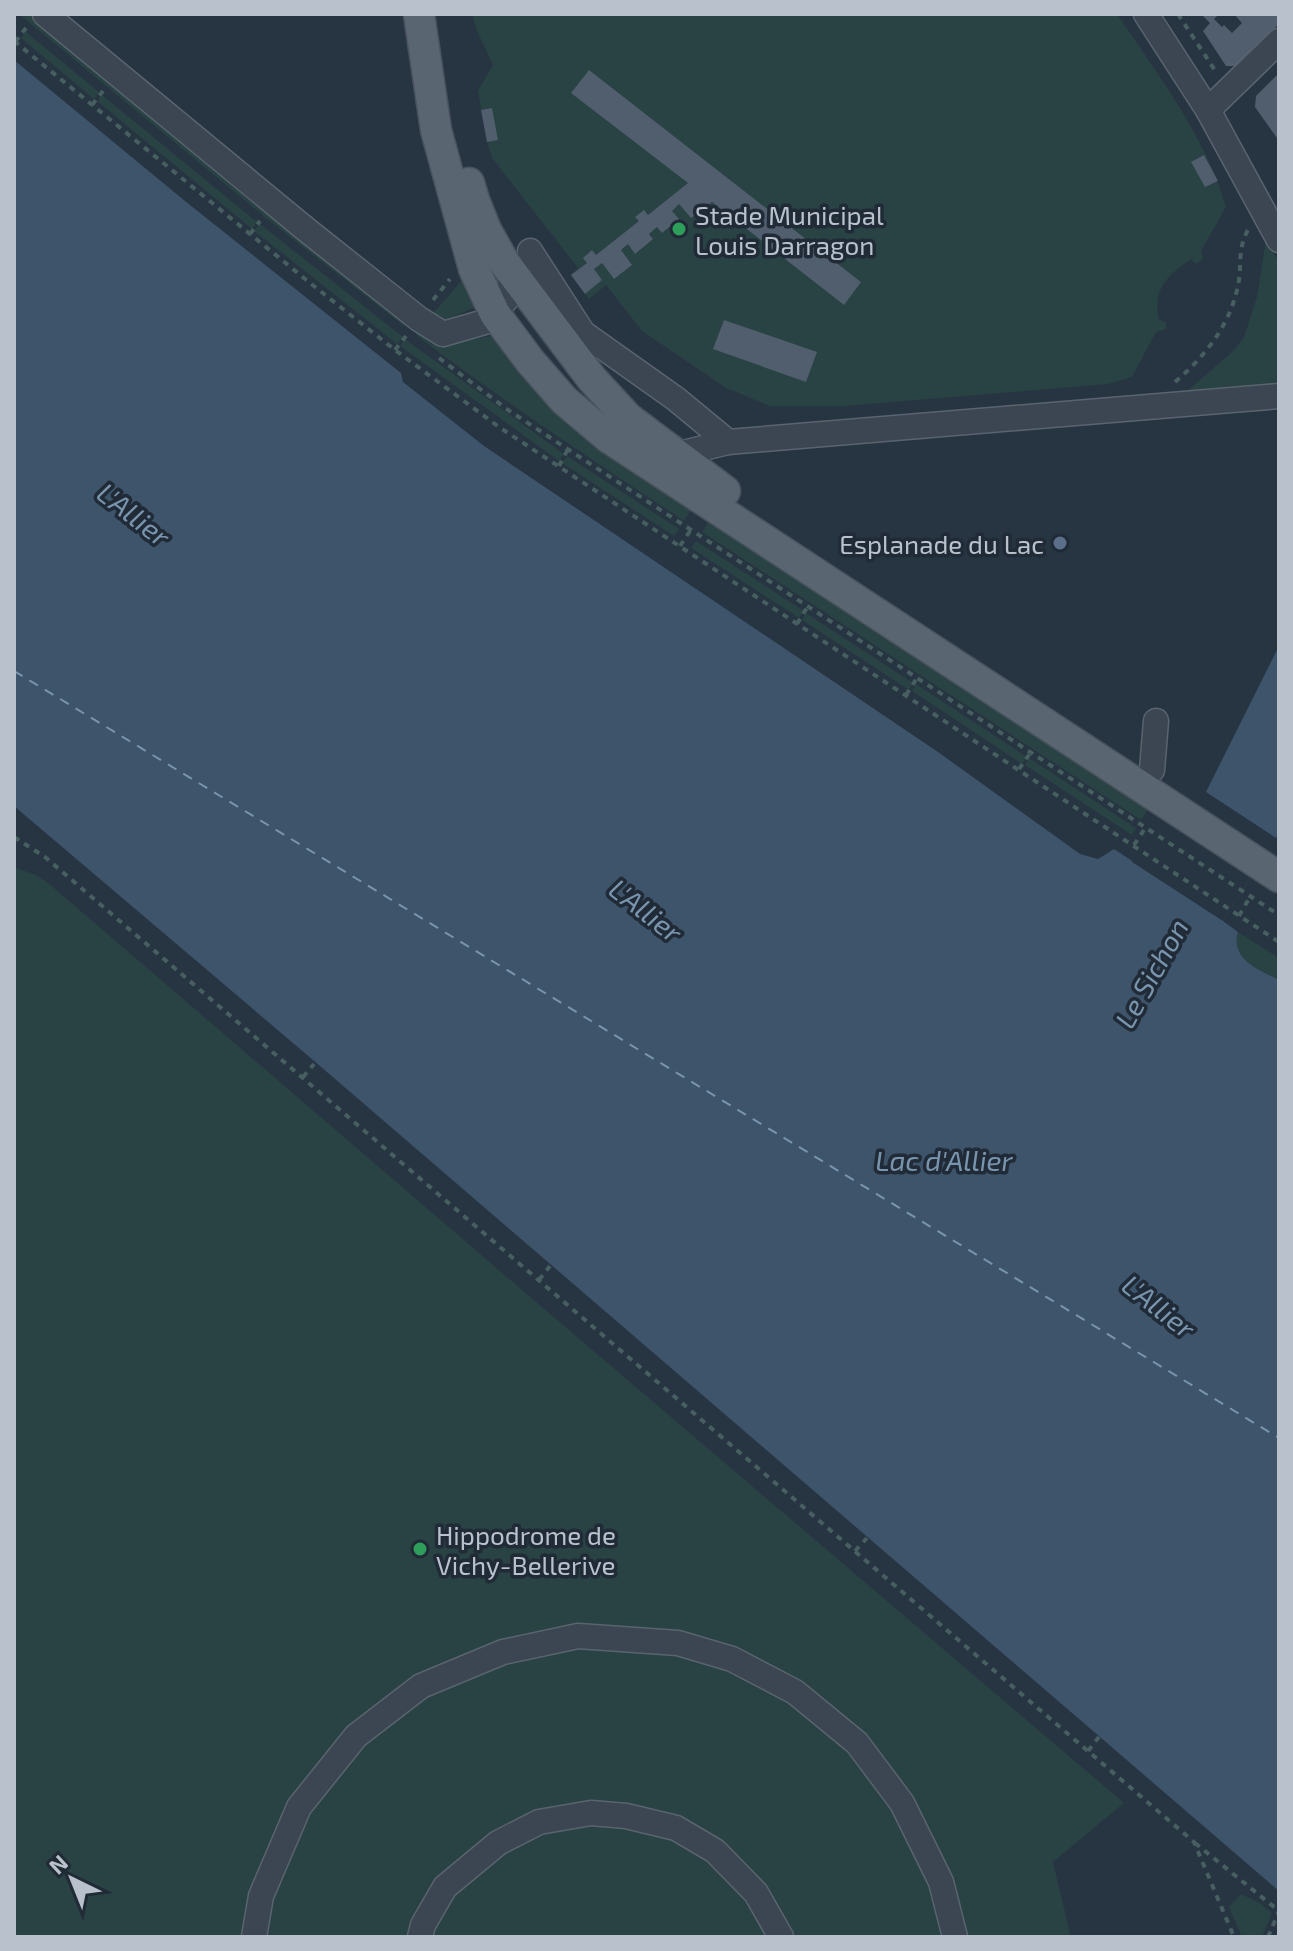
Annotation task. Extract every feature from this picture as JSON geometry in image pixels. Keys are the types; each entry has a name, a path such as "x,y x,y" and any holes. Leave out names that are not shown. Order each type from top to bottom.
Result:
{"main road":[{"path":"419,14 436,130 474,269 495,314 564,400 609,438 1163,785"},
{"path":"439,14 454,127 474,200 486,230 504,262 521,262 601,389 628,418 678,457 1275,862"}],"street":[{"path":"1146,14 1208,110 1279,240"},
{"path":"36,20 419,319 443,334 488,321 508,297 521,262 583,333 676,399 728,442"},
{"path":"1208,110 1279,41"},
{"path":"678,457 728,442 1279,396"},
{"path":"1156,721 1163,785"},
{"path":"254,1937 261,1896 299,1807 356,1736 421,1686 503,1652 578,1636 678,1643 732,1659 795,1692 857,1743 902,1803 941,1882 955,1937"},
{"path":"420,1937 423,1925 445,1887 498,1843 539,1822 591,1813 626,1816 676,1828 715,1851 756,1893 781,1937"}],"path":[{"path":"36,20 15,41 395,350 499,427 1279,942"},
{"path":"92,105 104,89"},
{"path":"1148,406 1195,365 1225,325 1238,289 1242,241 1261,207"},
{"path":"250,234 262,219"},
{"path":"559,466 568,449"},
{"path":"797,624 808,606"},
{"path":"906,695 917,678"},
{"path":"1019,769 1031,752"},
{"path":"1146,828 1279,915"},
{"path":"14,837 45,857 1194,1842 1279,1911 1268,1937"},
{"path":"303,1077 314,1064"},
{"path":"539,1280 550,1266"},
{"path":"855,1551 867,1538"},
{"path":"1088,1751 1099,1737"},
{"path":"1194,1842 1234,1937"}],"green space":[{"path":"19,14 31,14 271,212 408,320 404,326 266,218"},
{"name":"Stade Municipal Louis Darragon","path":"472,14 1117,14 1193,131 1226,207 1201,251 1203,259 1196,264 1191,259 1169,277 1160,291 1157,308 1159,319 1166,323 1166,329 1156,332 1132,377 1108,384 845,406 770,406 726,388 642,331 606,285 589,299 571,275 578,268 492,158 478,91 493,65"},
{"path":"26,32 99,92 94,99 21,38"},
{"path":"102,95 257,222 252,229 97,101"},
{"path":"260,224 403,337 397,344 254,231"},
{"path":"1266,239 1279,262 1279,384 1186,392 1233,351 1244,337 1257,297"},
{"path":"462,280 476,307 442,321 429,318"},
{"path":"420,329 449,344 490,336 500,340 696,502 684,521 548,430 416,335"},
{"path":"405,339 564,454 559,461 400,346"},
{"path":"567,456 679,529 674,536 562,463"},
{"path":"714,514 1153,802 1141,820 702,532"},
{"path":"696,541 804,611 799,618 691,548"},
{"path":"806,613 913,683 909,690 802,620"},
{"path":"916,684 1027,757 1022,764 912,691"},
{"path":"1029,758 1136,828 1132,835 1025,765"},
{"name":"Hippodrome de Vichy-Bellerive","path":"14,867 47,882 1124,1803 1053,1862 1071,1937 14,1937"},
{"path":"1238,932 1279,958 1279,980 1255,968 1242,956 1238,949"},
{"path":"1241,1894 1272,1913 1262,1937 1242,1937 1229,1907"}],"water":[{"name":"Lac d'Allier","path":"14,60 401,373 403,382 484,446 938,752 1080,854 1098,859 1114,849 1152,874 1206,792 1279,646 1279,833 1223,921 1238,932 1238,949 1242,956 1255,968 1279,980 1279,1891 14,806"}],"pier":[{"path":"1203,790 1276,838 1223,921 1132,862 1134,858 1151,869"}],"building":[{"path":"1201,14 1219,14 1214,19 1232,33 1242,23 1234,14 1279,14 1279,24 1237,66 1226,66 1203,31 1210,23"},
{"path":"589,70 861,282 844,305 712,202 691,218 679,204 672,211 679,219 662,233 657,227 649,234 653,239 635,254 628,244 621,250 632,265 614,279 602,263 594,269 602,280 585,294 571,275 587,263 583,258 592,250 596,255 639,221 635,217 644,210 648,215 688,183 571,93"},
{"path":"1279,73 1277,138 1255,107 1256,96"},
{"path":"492,108 498,140 487,142 481,110"},
{"path":"1204,155 1218,181 1205,187 1191,162"},
{"path":"724,320 817,352 806,382 713,349"}],"ferry route":[{"path":"14,671 1279,1438"}],"place":[{"name":"Stade Municipal Louis Darragon","path":"679,229"},
{"name":"Esplanade du Lac","path":"1060,543"},
{"name":"Hippodrome de Vichy-Bellerive","path":"420,1549"}],"water label":[{"name":"L'Allier","path":"134,514"},
{"name":"L'Allier","path":"646,910"},
{"name":"Le Sichon","path":"1151,973"},
{"name":"L'Allier","path":"1159,1306"}]}
